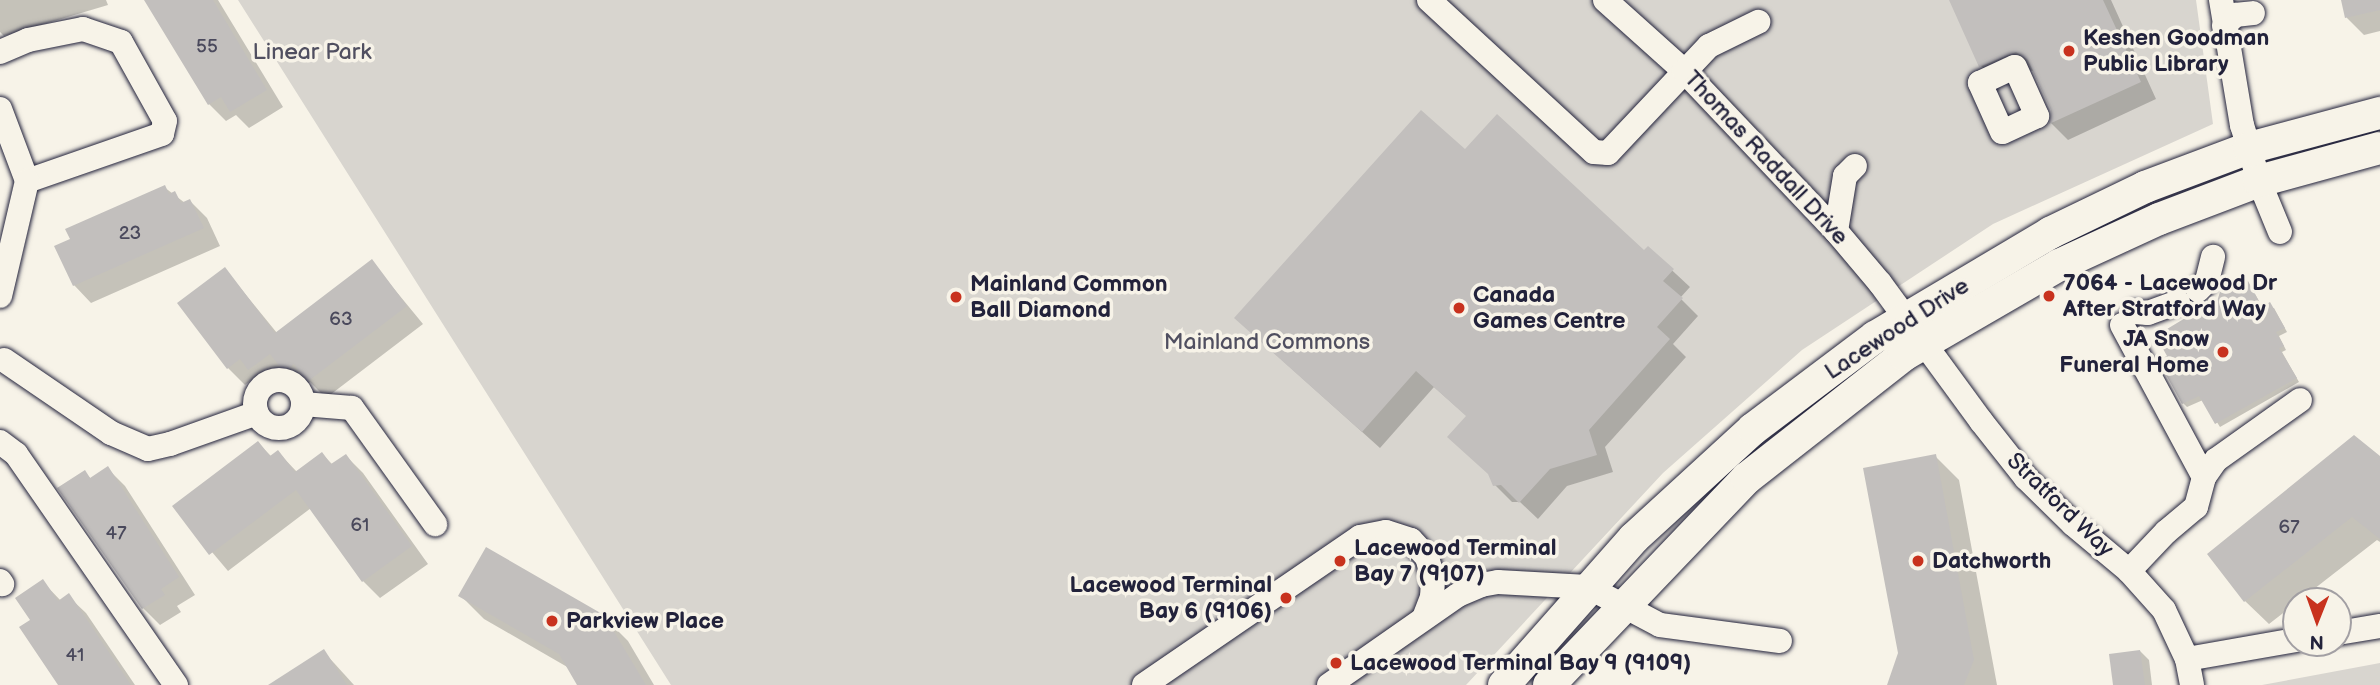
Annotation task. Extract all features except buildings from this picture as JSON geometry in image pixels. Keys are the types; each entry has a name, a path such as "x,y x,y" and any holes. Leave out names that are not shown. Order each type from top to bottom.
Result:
{"main road":[{"name":"Lacewood Drive","path":"1549,685 1747,478 1915,329 2050,233 2145,187 2249,148 2380,113"},
{"name":"Lacewood Drive","path":"1504,685 1634,538 1753,429 1875,337 1915,329 2159,219 2259,181 2380,148"}],"street":[{"path":"1429,0 1594,152 1608,153 1709,46 1758,22"},
{"name":"Thomas Raddall Drive","path":"1605,0 1684,71 1836,230 1915,329"},
{"path":"2221,0 2249,148 2280,232"},
{"path":"2224,26 2235,15 2253,13"},
{"path":"0,52 28,40 83,29 121,41 165,121 162,134 27,181"},
{"path":"0,109 27,181 0,296"},
{"path":"1836,230 1845,176 1855,166"},
{"path":"2204,477 2128,318 2148,313 2188,296 2207,281 2213,257"},
{"name":"Stratford Way","path":"1915,329 1981,422 2026,478 2073,524 2129,571 2164,610 2187,659 2192,685"},
{"path":"1,358 111,433 148,449 170,444 257,413"},
{"path":"283,380 297,388 303,404 298,419 284,428 267,425 257,413 256,396 266,383 283,380"},
{"path":"2129,571 2165,532 2196,507 2204,477 2216,460 2300,400"},
{"path":"303,404 352,408 435,524"},
{"path":"0,442 16,454 176,685"},
{"path":"1144,685 1360,537 1386,532 1411,540 1427,557 1433,579 1432,597 1424,618"},
{"path":"1329,685 1458,595 1481,585 1514,582 1588,587 1660,625 1780,641"},
{"path":"2352,631 2380,626"},
{"path":"2187,659 2282,642"}],"green space":[{"name":"Mainland Commons","path":"238,0 2196,0 2213,124 1993,224 1802,350 1663,473 1466,685 671,685"},
{"path":"2380,663 2380,685 2262,685"}],"place":[{"name":"Keshen Goodman Public Library","path":"2069,51"},
{"name":"7064 - Lacewood Dr After Stratford Way","path":"2049,296"},
{"name":"Mainland Common Ball Diamond","path":"956,297"},
{"name":"Canada Games Centre","path":"1459,308"},
{"name":"JA Snow Funeral Home","path":"2223,352"},
{"name":"Lacewood Terminal Bay 7 (9107)","path":"1340,561"},
{"name":"Datchworth","path":"1918,561"},
{"name":"Lacewood Terminal Bay 6 (9106)","path":"1286,598"},
{"name":"Parkview Place","path":"552,621"},
{"name":"Lacewood Terminal Bay 9 (9109)","path":"1336,663"}],"park label":[{"name":"Linear Park","path":"312,52"}]}
